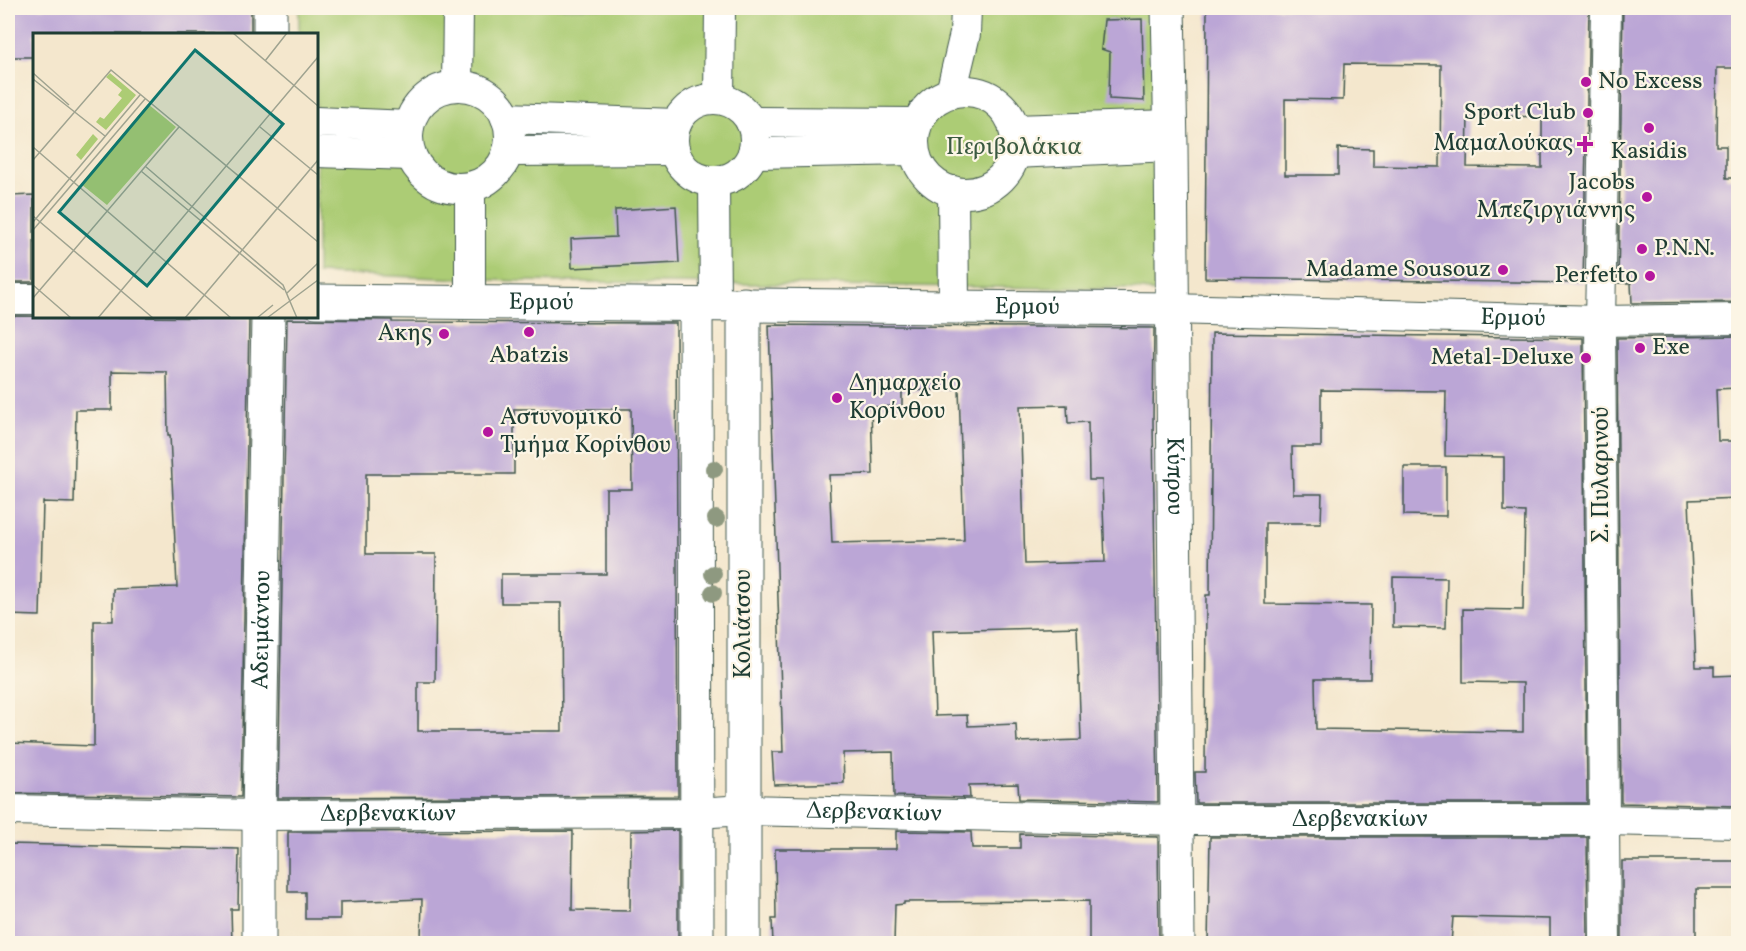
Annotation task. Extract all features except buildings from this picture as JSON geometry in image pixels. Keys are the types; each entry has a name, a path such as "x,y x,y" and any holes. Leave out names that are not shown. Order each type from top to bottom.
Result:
{"street":[{"path":"270,8 270,33"},
{"path":"458,8 458,86"},
{"path":"719,99 720,8"},
{"path":"951,93 965,34 966,8"},
{"name":"Κύπρου","path":"1168,8 1178,944"},
{"name":"Σ. Πυλαρινού","path":"1605,944 1600,321 1606,8"},
{"path":"458,86 473,88 487,94 498,104 506,118 510,134 508,151 502,164 483,183 456,188 441,185 428,178 418,168 410,141 413,113 431,94 444,88 458,86"},
{"path":"967,91 983,94 997,103 1008,115 1014,141 1009,168 999,180 985,189 969,193 939,186 927,177 919,165 916,137 925,110 936,99 951,93 967,91"},
{"path":"705,99 719,99 732,103 743,111 751,122 755,138 753,153 738,173 727,179 714,181 700,179 688,173 679,162 675,137 683,112 693,104 705,99"},
{"path":"506,118 675,137"},
{"path":"318,122 410,141"},
{"path":"751,122 916,137"},
{"path":"1014,141 1171,135"},
{"path":"508,151 675,137"},
{"path":"753,153 916,137"},
{"path":"318,152 410,141"},
{"path":"714,181 718,305"},
{"path":"470,187 470,302"},
{"path":"953,191 954,306"},
{"path":"8,299 33,299"},
{"name":"Ερμού","path":"318,301 1171,309 1600,321 1738,319"},
{"name":"Κολιάτσου","path":"718,305 744,810 744,944"},
{"name":"Κολιάτσου","path":"697,944 697,813 718,305"},
{"name":"Αδειμάντου","path":"259,944 259,815 268,318"},
{"name":"Δερβενακίων","path":"8,810 259,815 697,813 744,810 1177,820 1605,820 1738,823"}],"green space":[{"name":"Περιβολάκια","path":"299,8 1156,8 1155,292 1134,289 515,281 318,273 318,33 299,33"}],"place":[{"name":"No Excess","path":"1586,82"},
{"name":"Sport Club","path":"1588,113"},
{"name":"Kasidis","path":"1649,128"},
{"name":"Μαμαλούκας","path":"1585,144"},
{"name":"Jacobs Μπεζιργιάννης","path":"1647,197"},
{"name":"P.N.N.","path":"1642,249"},
{"name":"Madame Sousouz","path":"1503,270"},
{"name":"Perfetto","path":"1650,276"},
{"name":"Abatzis","path":"529,332"},
{"name":"Ακης","path":"444,334"},
{"name":"Exe","path":"1640,348"},
{"name":"Metal-Deluxe","path":"1586,358"},
{"name":"Δημαρχείο Κορίνθου","path":"837,398"},
{"name":"Αστυνομικό Τμήμα Κορίνθου","path":"488,432"}]}
